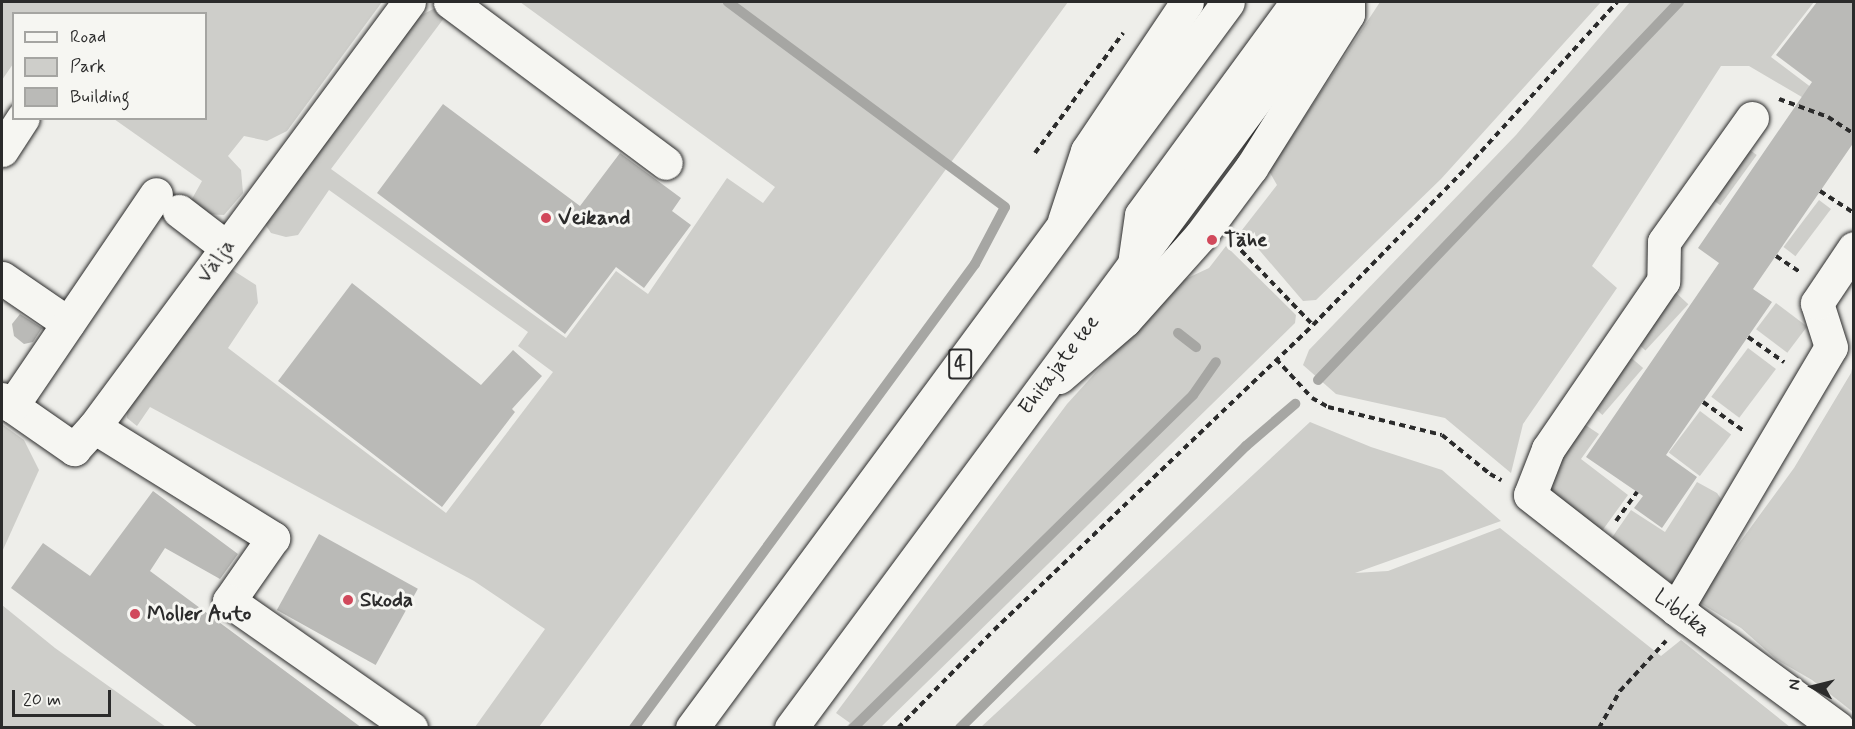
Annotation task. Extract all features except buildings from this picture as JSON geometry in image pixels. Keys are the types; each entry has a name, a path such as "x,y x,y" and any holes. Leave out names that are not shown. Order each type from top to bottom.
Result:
{"main road":[{"name":"Välja","path":"7,403 74,449 94,427 409,2"},
{"path":"450,2 666,163"},
{"path":"1063,225 1087,151 1187,2"},
{"name":"4","path":"692,728 1228,2"},
{"path":"1134,264 1141,215 1297,2"},
{"name":"Ehitajate tee","path":"791,728 1328,2"},
{"path":"1033,400 1125,320 1201,235 1251,168 1348,14 1348,2"},
{"path":"1530,495 1548,449 1663,281 1664,242 1752,118"},
{"path":"2,150 22,120"},
{"path":"7,403 68,322 167,203 226,247"},
{"path":"1682,613 1771,450 1831,347 1817,303 1854,248"},
{"path":"2,278 68,322"},
{"path":"94,427 273,538 229,601 411,728"},
{"name":"Liblika","path":"1530,495 1682,613 1838,728"}],"path":[{"path":"898,728 994,630 1313,325 1467,167 1617,2"},
{"path":"1035,153 1125,30"},
{"path":"1752,118 1770,99 1785,99 1828,117 1854,134"},
{"path":"1820,191 1854,213"},
{"path":"1232,241 1313,325"},
{"path":"1748,337 1812,381"},
{"path":"1276,359 1312,398 1328,406 1442,435 1491,474 1530,495"},
{"path":"1703,402 1771,450"},
{"path":"1599,728 1620,691 1682,613"}],"green space":[{"path":"2,2 382,2 287,131 267,141 244,136 228,156 241,170 243,193 224,215 202,214 188,206 202,181 115,120 207,120 207,12 12,12 12,65 2,80"},
{"path":"520,2 1068,2 539,727 475,727 545,629 474,581 150,407 137,426 127,418 126,408 231,269 256,285 258,303 228,348 446,513 553,372 518,346 528,332 329,190 298,235 286,237 271,233 261,218 414,19 437,7 444,18 331,169 566,338 616,271 648,294 727,178 763,203 775,187"},
{"path":"1380,2 1601,2 1441,179 1316,300 1303,301 1242,230 1277,185 1269,171"},
{"path":"1630,2 1814,2 1771,57 1853,119 1853,127 1749,66 1721,66 1592,266 1617,288 1523,424 1511,473 1445,418 1336,394 1303,365 1309,350 1516,135"},
{"path":"1743,145 1757,155 1720,205 1707,195"},
{"path":"1819,200 1831,209 1795,256 1783,247"},
{"path":"1226,246 1296,315 1295,323 881,727 846,727 850,723 836,713 1067,404 1177,283 1209,268"},
{"path":"1673,290 1688,304 1645,350 1630,336"},
{"path":"1776,303 1807,326 1787,353 1756,329"},
{"path":"1748,348 1776,369 1739,418 1711,397"},
{"path":"1628,355 1643,368 1602,415 1587,402"},
{"path":"1853,364 1853,712 1812,680 1776,659 1741,628 1697,601 1794,468 1851,373"},
{"path":"1700,411 1731,434 1700,476 1669,453"},
{"path":"1310,422 1371,447 1442,470 1501,521 1355,573 1388,571 1500,528 1661,656 1681,640 1790,727 981,727"},
{"path":"1581,422 1599,434 1581,459 1628,495 1602,531 1550,494 1549,467"},
{"path":"2,424 24,440 39,470 2,552"},
{"path":"1697,482 1717,493 1725,505 1673,584 1611,539 1631,510 1665,532"},
{"path":"2,605 55,648 166,727 2,727"}],"waterway":[{"path":"634,728 975,264 1005,207 728,2"},
{"path":"1318,380 1679,2"},
{"path":"1178,333 1196,347"},
{"path":"853,728 1193,395 1216,362"},
{"path":"960,728 1246,446 1295,404"}],"place":[{"name":"Veikand","path":"546,218"},
{"name":"Tähe","path":"1212,240"},
{"name":"Skoda","path":"348,600"},
{"name":"Moller Auto","path":"135,614"}]}
